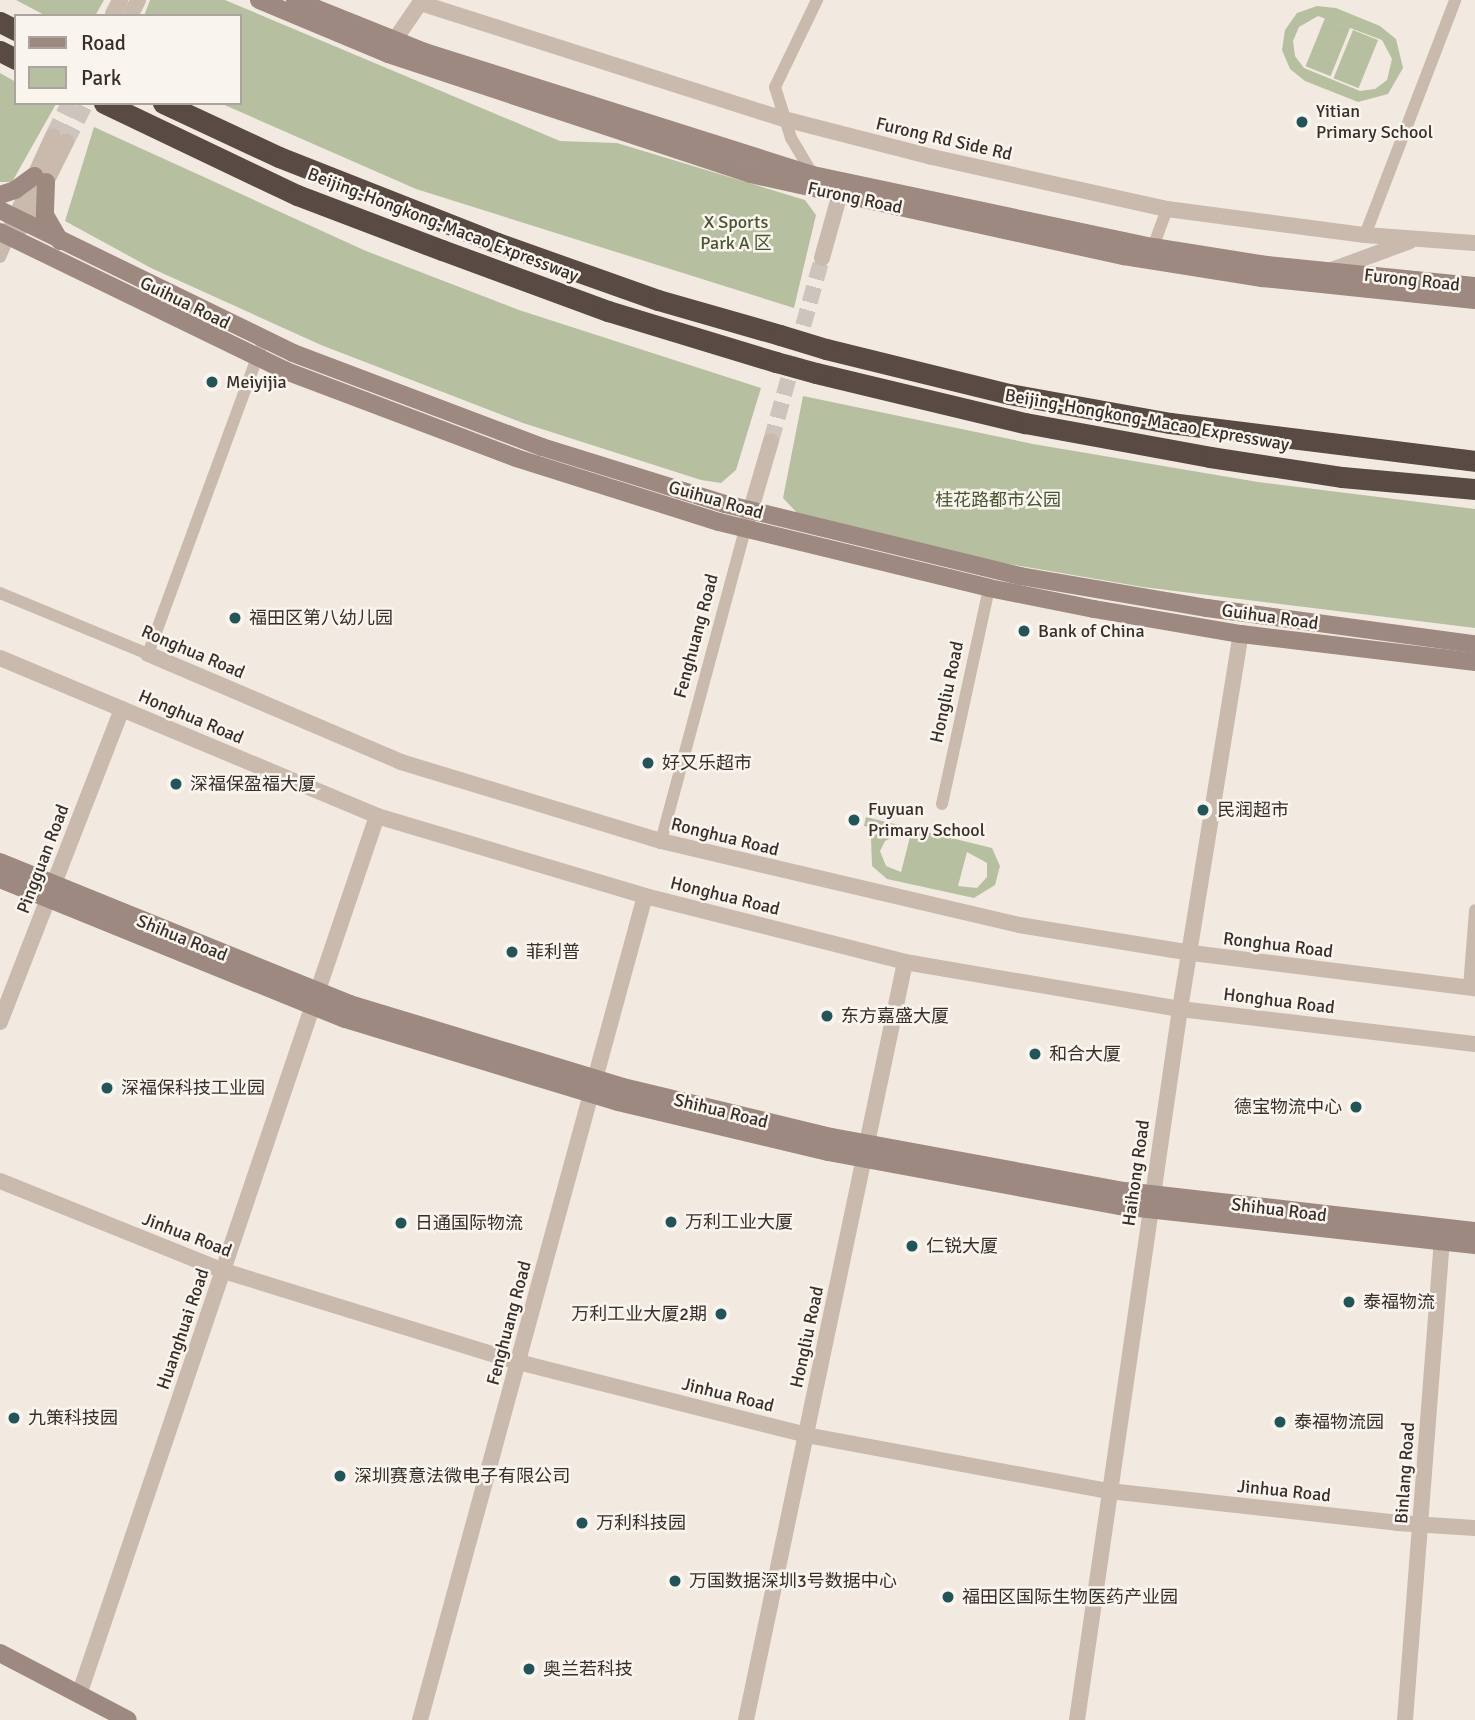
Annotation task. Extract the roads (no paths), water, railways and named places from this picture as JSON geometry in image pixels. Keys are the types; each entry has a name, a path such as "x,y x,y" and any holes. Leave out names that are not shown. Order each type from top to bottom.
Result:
{"highway":[{"name":"Beijing-Hongkong-Macao Expressway","path":"108,105 297,195 608,312 776,362 1025,423 1342,477 1475,489"},
{"name":"Beijing-Hongkong-Macao Expressway","path":"167,105 279,157 497,243 658,300 826,349 1009,394 1156,421 1337,447 1475,461"}],"main road":[{"name":"Furong Road","path":"259,0 388,54 561,114 750,174 842,188 1153,247 1327,272 1475,286"},
{"name":"Furong Road","path":"295,0 394,41 625,118 813,174 842,188 1124,256 1262,278 1475,300"},
{"path":"0,195 40,179 45,215 63,244"},
{"name":"Guihua Road","path":"13,217 63,244 264,340 542,447 751,511 1020,576 1208,608 1475,644"},
{"name":"Guihua Road","path":"5,234 257,358 516,458 745,529 989,588 1241,634 1475,662"},
{"name":"Shihua Road","path":"0,862 51,892"},
{"name":"Shihua Road","path":"0,879 51,892 315,1000 593,1087 865,1152 1151,1203 1443,1236 1475,1245"},
{"name":"Shihua Road","path":"1443,1236 1475,1231"},
{"path":"0,1653 128,1720"}],"street":[{"path":"813,174 784,119 775,87 817,0"},
{"path":"1365,235 1455,0"},
{"name":"Furong Rd Side Rd","path":"394,41 420,3 784,119 1167,209 1365,235 1475,243"},
{"path":"0,257 5,234 13,217 40,179 60,139"},
{"path":"822,258 842,188"},
{"path":"1153,247 1167,209"},
{"path":"1327,272 1412,240"},
{"path":"148,654 264,340"},
{"name":"Fenghuang Road","path":"661,841 771,441"},
{"name":"Hongliu Road","path":"943,804 989,588"},
{"name":"Ronghua Road","path":"0,593 401,762 661,841 939,909 1192,953 1472,988"},
{"name":"Haihong Road","path":"1077,1720 1180,1009 1192,953 1241,634"},
{"name":"Honghua Road","path":"0,658 377,816 645,896 905,962 1180,1009 1475,1044"},
{"name":"Pingguan Road","path":"0,1022 122,709"},
{"name":"Huanghuai Road","path":"79,1695 377,816"},
{"name":"Fenghuang Road","path":"420,1720 645,896"},
{"path":"1472,988 1475,910"},
{"name":"Hongliu Road","path":"746,1720 905,962"},
{"name":"Jinhua Road","path":"0,1181 224,1270 518,1362 806,1435 1109,1491 1421,1525 1475,1528"},
{"name":"Binlang Road","path":"1405,1720 1443,1236"}],"tunnel":[{"path":"53,136 68,105"},
{"path":"66,142 85,105"},
{"path":"771,441 822,258"}],"place":[{"name":"Yitian Primary School","path":"1302,122"},
{"name":"Meiyijia","path":"212,382"},
{"name":"福田区第八幼儿园","path":"235,618"},
{"name":"Bank of China","path":"1024,631"},
{"name":"好又乐超市","path":"648,763"},
{"name":"深福保盈福大厦","path":"176,784"},
{"name":"民润超市","path":"1203,810"},
{"name":"Fuyuan Primary School","path":"854,820"},
{"name":"菲利普","path":"512,952"},
{"name":"东方嘉盛大厦","path":"827,1016"},
{"name":"和合大厦","path":"1035,1054"},
{"name":"深福保科技工业园","path":"107,1088"},
{"name":"德宝物流中心","path":"1356,1107"},
{"name":"万利工业大厦","path":"671,1222"},
{"name":"日通国际物流","path":"401,1223"},
{"name":"仁锐大厦","path":"912,1246"},
{"name":"泰福物流","path":"1349,1302"},
{"name":"万利工业大厦2期","path":"721,1314"},
{"name":"九策科技园","path":"14,1418"},
{"name":"泰福物流园","path":"1280,1422"},
{"name":"深圳赛意法微电子有限公司","path":"340,1476"},
{"name":"万利科技园","path":"582,1523"},
{"name":"万国数据深圳3号数据中心","path":"675,1581"},
{"name":"福田区国际生物医药产业园","path":"948,1597"},
{"name":"奥兰若科技","path":"529,1669"}],"park label":[{"name":"X Sports Park A 区","path":"736,234"},
{"name":"桂花路都市公园","path":"998,500"}]}
